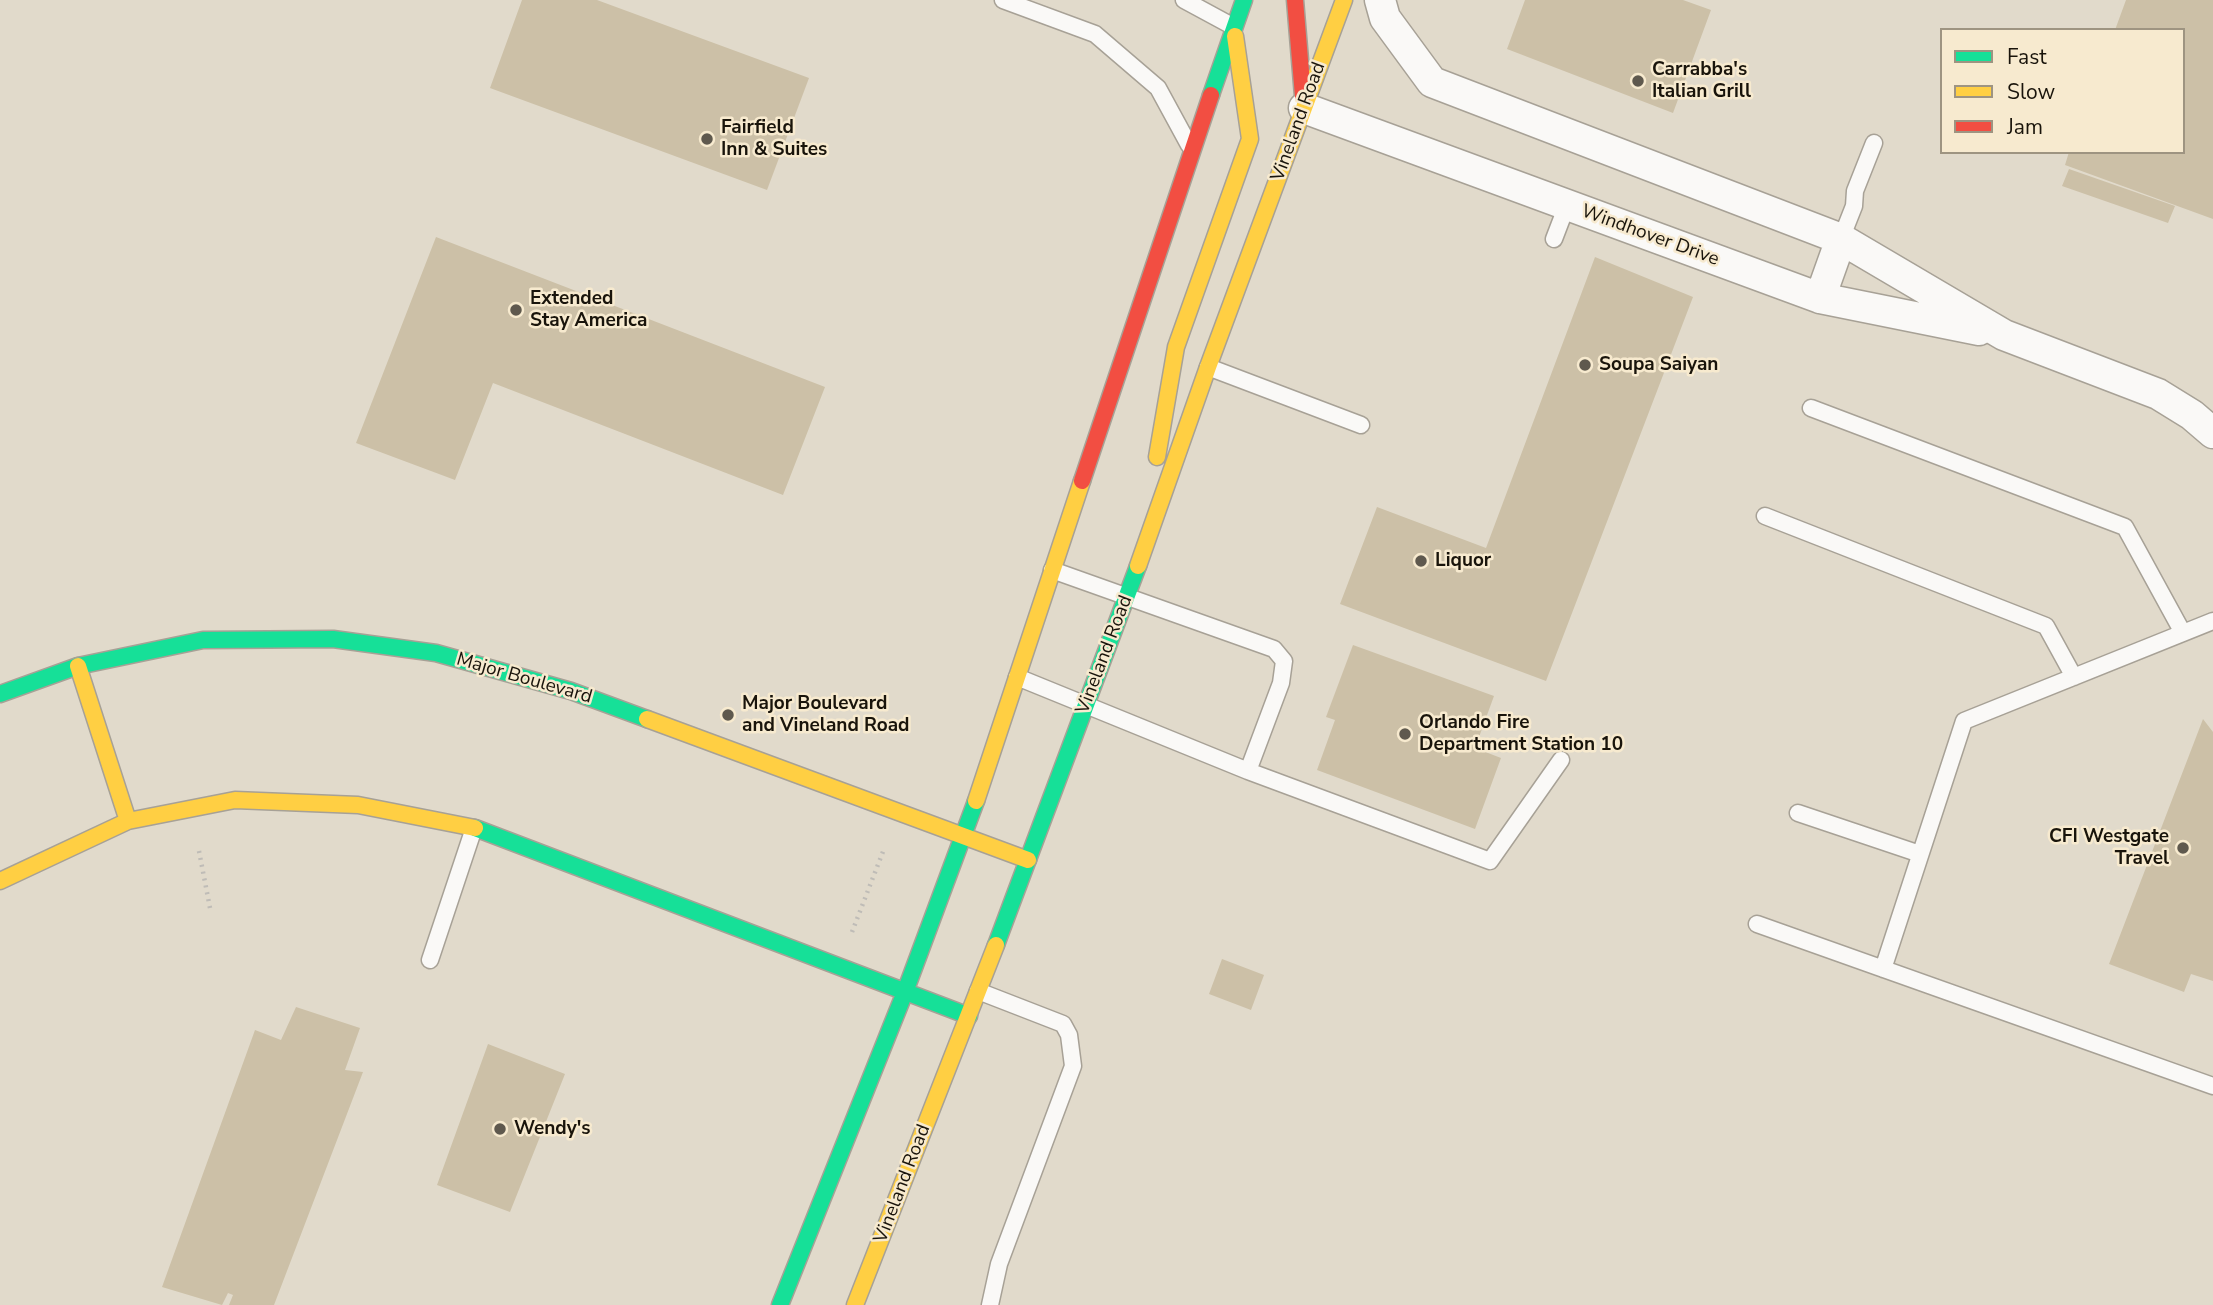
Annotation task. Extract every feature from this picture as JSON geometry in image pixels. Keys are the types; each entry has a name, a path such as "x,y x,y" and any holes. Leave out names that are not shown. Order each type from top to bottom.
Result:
{"street":[{"path":"780,1305 964,838 1162,235 1244,0"},
{"path":"1295,0 1304,108"},
{"name":"Vineland Road","path":"855,1305 969,1016 1127,597 1208,367 1344,0"},
{"name":"Windhover Drive","path":"1380,0 1385,18 1432,82 1842,239 2004,335"},
{"path":"1138,566 1176,347 1250,139 1234,27"},
{"name":"Windhover Drive","path":"1304,108 1820,298 2004,335 2158,394 2211,425"},
{"path":"1820,298 1842,239"},
{"name":"Major Boulevard","path":"0,694 78,666 203,640 333,639 436,653 572,691 1028,860"},
{"path":"78,666 128,821"},
{"path":"0,881 128,821 235,800 358,805 474,828 969,1016"}],"lane":[{"path":"1003,0 1028,4 1095,34 1158,88 1192,152"},
{"path":"1184,0 1234,27"},
{"path":"1842,239 1854,206 1855,191 1874,143"},
{"path":"1554,239 1567,205"},
{"path":"1208,367 1361,425"},
{"path":"1811,408 2125,527 2183,633"},
{"path":"1765,516 2046,626 2074,677"},
{"path":"1052,570 1274,649 1284,662 1281,683 1248,771"},
{"path":"1882,969 1964,721 2213,621"},
{"path":"1016,677 1248,771 1490,861 1561,760"},
{"path":"1798,813 1920,854"},
{"path":"430,960 474,828"},
{"path":"1757,924 2213,1086"},
{"path":"978,991 1063,1024 1069,1035 1073,1066 999,1264 990,1305"}],"path":[{"path":"848,941 888,838"},
{"path":"199,851 211,908"}],"building":[{"name":"Fairfield Inn & Suites","path":"522,0 597,0 809,78 767,190 490,88"},
{"name":"Carrabba's Italian Grill","path":"1525,0 1683,0 1711,10 1673,113 1507,49"},
{"path":"2126,0 2213,0 2213,219 2065,165 2068,154 2185,154 2185,28 2116,28"},
{"path":"2069,169 2175,206 2168,223 2062,186"},
{"name":"Extended Stay America","path":"436,237 825,387 783,495 493,383 455,480 356,443"},
{"path":"1595,257 1693,297 1546,681 1340,604 1377,507 1486,548"},
{"name":"Orlando Fire Department Station 10","path":"1353,645 1494,696 1475,748 1501,758 1475,829 1317,770 1335,720 1326,717"},
{"name":"CFI Westgate Travel","path":"2203,719 2213,732 2213,981 2191,974 2184,992 2109,964"},
{"path":"1222,959 1264,975 1251,1010 1209,994"},
{"path":"296,1007 360,1028 345,1070 363,1072 274,1305 229,1305 233,1295 228,1293 222,1305 162,1287 255,1030 281,1040"},
{"name":"Wendy's","path":"488,1044 565,1074 510,1212 437,1185"}],"traffic: fast":[{"path":"1211,95 1244,0"},
{"path":"996,945 1138,566"},
{"path":"0,694 78,666 203,640 333,639 436,653 571,691 647,719"},
{"path":"780,1305 905,992 976,801"},
{"path":"475,828 969,1016"}],"traffic: slow":[{"path":"1138,566 1208,367 1344,0"},
{"path":"1157,457 1176,347 1250,139 1235,36"},
{"path":"976,801 1082,481"},
{"path":"78,666 128,821"},
{"path":"647,719 1028,860"},
{"path":"0,881 128,821 235,800 358,805 475,828"},
{"path":"855,1305 996,945"}],"traffic: jam":[{"path":"1295,0 1303,96"},
{"path":"1082,481 1211,95"}],"place":[{"name":"Carrabba's Italian Grill","path":"1638,81"},
{"name":"Fairfield Inn & Suites","path":"707,139"},
{"name":"Extended Stay America","path":"516,310"},
{"name":"Soupa Saiyan","path":"1585,365"},
{"name":"Liquor","path":"1421,561"},
{"name":"Major Boulevard and Vineland Road","path":"728,715"},
{"name":"Orlando Fire Department Station 10","path":"1405,734"},
{"name":"CFI Westgate Travel","path":"2183,848"},
{"name":"Wendy's","path":"500,1129"}]}
